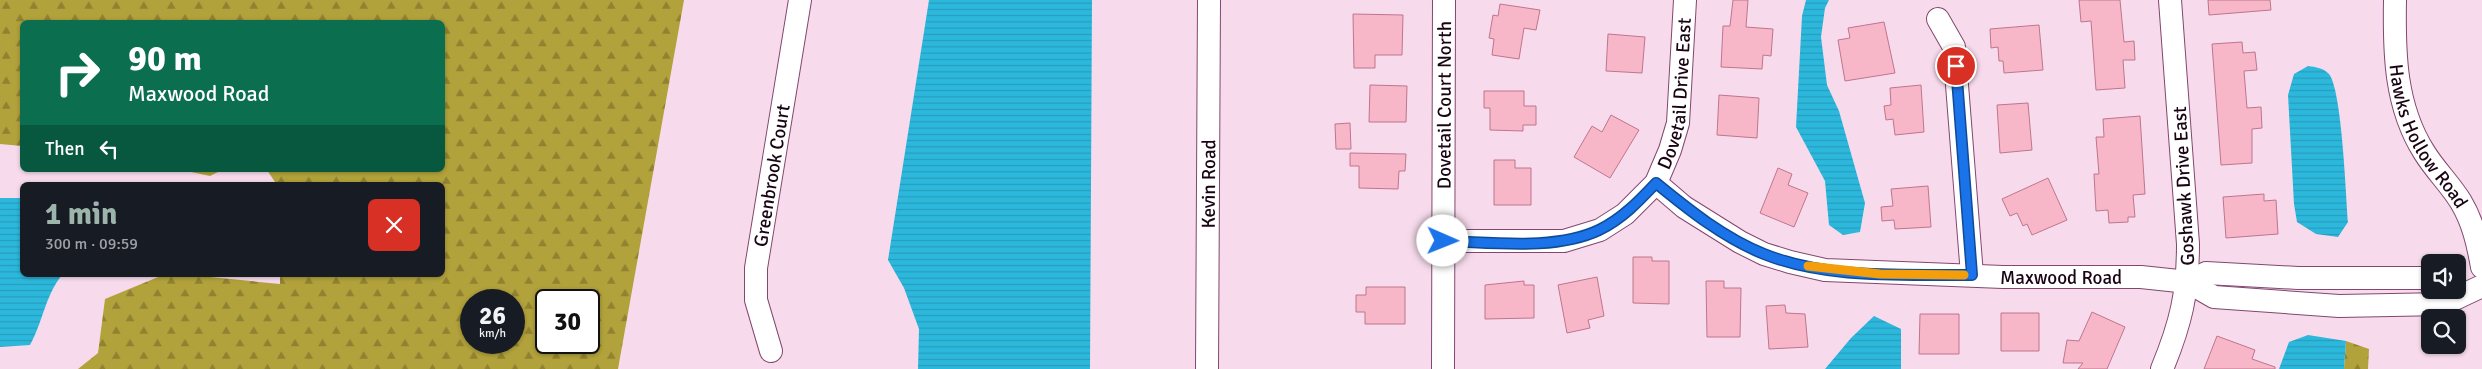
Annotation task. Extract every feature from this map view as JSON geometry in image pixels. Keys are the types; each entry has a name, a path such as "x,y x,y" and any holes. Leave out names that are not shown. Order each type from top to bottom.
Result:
{"street":[{"name":"Greenbrook Court","path":"771,351 756,300 756,268 800,0"},
{"name":"Kevin Road","path":"1207,369 1209,0"},
{"name":"Dovetail Court North","path":"1443,369 1444,0"},
{"name":"Dovetail Drive East","path":"1656,183 1670,150 1678,123 1684,0"},
{"name":"Goshawk Drive East","path":"2162,369 2174,341 2188,282 2188,244 2170,0"},
{"name":"Hawks Hollow Road","path":"2395,0 2394,55 2404,105 2424,153 2460,202 2474,231 2482,267"},
{"path":"1938,19 1954,47 1972,275"},
{"path":"1443,241 1564,241 1600,230 1625,214 1656,183"},
{"name":"Maxwood Road","path":"1656,183 1708,223 1764,254 1825,270 1972,275 2141,277 2188,282 2214,297 2339,306 2444,304 2482,286"},
{"name":"Maxwood Road","path":"2188,282 2206,272 2298,278 2421,278"},
{"name":"Maxwood Road","path":"2466,283 2482,286"}],"green space":[{"path":"0,0 684,0 618,369 78,369 98,353 105,299 158,277 210,277 280,284 280,277 445,277 445,182 275,182 268,172 445,172 445,20 20,20 20,146 0,144"},
{"path":"191,172 218,172 210,176"},
{"path":"2346,341 2369,349 2368,369 2344,369"}],"water":[{"path":"929,0 1092,0 1090,369 918,369 919,329 904,288 888,260"},
{"path":"1806,0 1829,0 1825,8 1821,37 1827,85 1839,111 1865,203 1860,232 1843,235 1829,225 1825,181 1796,127 1802,16"},
{"path":"2308,66 2317,67 2329,74 2337,100 2343,144 2348,222 2338,237 2316,234 2297,222 2294,204 2288,95 2294,74"},
{"path":"0,198 20,198 20,277 60,277 48,300 30,345 0,347"},
{"path":"1874,316 1901,329 1901,369 1825,369 1851,338"},
{"path":"2308,335 2346,341 2344,369 2279,369 2289,342"}],"building":[{"path":"1733,0 1748,0 1746,27 1773,29 1771,56 1763,55 1762,69 1721,67 1723,26 1730,26"},
{"path":"2079,0 2120,0 2124,42 2134,41 2135,60 2123,60 2125,88 2096,90 2091,21 2081,22"},
{"path":"2208,0 2270,0 2271,10 2209,15"},
{"path":"1500,4 1540,10 1536,30 1524,28 1519,59 1492,55 1494,39 1489,38 1493,15 1498,16"},
{"path":"1353,14 1403,15 1402,55 1375,55 1375,68 1354,68"},
{"path":"1884,22 1895,73 1845,81 1838,40 1850,38 1848,28"},
{"path":"2039,25 2043,70 2004,73 2003,61 1999,61 1998,47 1991,48 1990,29"},
{"path":"1608,34 1645,37 1642,73 1606,71"},
{"path":"2242,42 2243,53 2255,52 2257,70 2244,71 2247,108 2261,107 2262,128 2252,129 2252,163 2221,165 2212,44"},
{"path":"1370,85 1407,86 1406,122 1369,122"},
{"path":"1921,85 1924,132 1895,135 1893,119 1886,120 1884,106 1891,105 1890,88"},
{"path":"1484,91 1524,91 1524,106 1536,106 1536,125 1523,125 1523,131 1490,130 1490,108 1484,108"},
{"path":"1719,95 1759,98 1757,138 1717,135"},
{"path":"2028,103 2032,150 2000,153 1997,105"},
{"path":"1611,115 1639,130 1610,178 1574,157 1592,126 1602,132"},
{"path":"2140,116 2145,194 2133,195 2135,217 2128,217 2128,222 2109,223 2108,210 2096,211 2094,174 2099,174 2096,137 2104,137 2103,119"},
{"path":"1350,123 1351,149 1336,149 1335,124"},
{"path":"1350,153 1406,154 1405,171 1399,171 1398,189 1359,188 1359,166 1350,166"},
{"path":"1494,160 1515,160 1515,168 1531,168 1531,205 1494,205"},
{"path":"1778,168 1792,174 1788,185 1808,193 1794,227 1760,213"},
{"path":"2048,178 2067,220 2032,235 2027,224 2023,226 2017,213 2010,216 2002,199"},
{"path":"1928,186 1931,227 1895,229 1894,220 1882,221 1881,207 1893,206 1891,189"},
{"path":"2264,194 2264,201 2276,200 2278,234 2226,238 2223,197"},
{"path":"1633,257 1652,257 1652,261 1669,261 1669,304 1633,303"},
{"path":"1597,277 1604,316 1588,320 1590,328 1567,333 1558,285"},
{"path":"1524,281 1524,285 1534,285 1534,318 1485,319 1485,285"},
{"path":"1706,281 1724,281 1724,288 1741,288 1740,337 1707,337"},
{"path":"1366,287 1405,287 1405,324 1365,324 1365,312 1356,312 1356,295 1366,295"},
{"path":"1785,305 1786,313 1805,314 1808,347 1769,349 1766,306"},
{"path":"2092,312 2125,327 2107,369 2078,369 2083,363 2063,363 2067,340 2079,341"},
{"path":"2001,313 2039,313 2039,351 2001,351"},
{"path":"1920,314 1959,314 1959,354 1919,354"},
{"path":"2217,336 2255,350 2252,359 2275,367 2275,369 2204,369"}],"slow traffic":[{"path":"1808,266 1825,270 1880,274 1964,275"}],"route":[{"path":"1443,241 1564,241 1600,230 1625,214 1656,183 1684,207 1740,242 1764,254 1790,262 1825,270 1880,274 1972,275 1956,66"}]}
